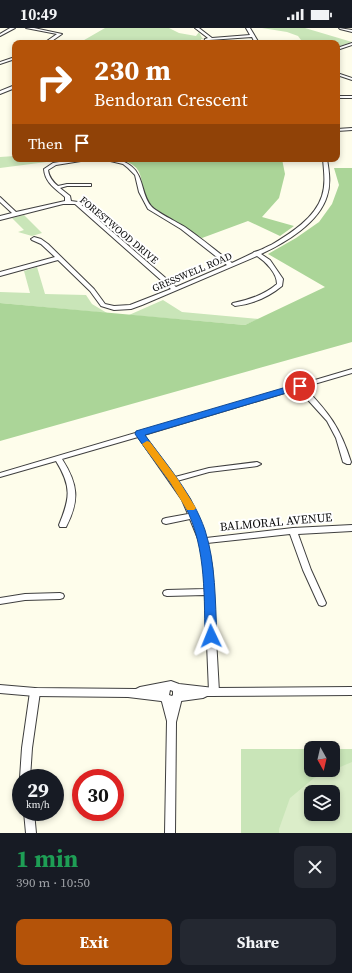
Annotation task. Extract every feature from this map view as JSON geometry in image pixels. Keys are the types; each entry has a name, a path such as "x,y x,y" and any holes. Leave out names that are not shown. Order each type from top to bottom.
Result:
{"street":[{"path":"0,35 13,28"},
{"path":"28,28 66,34"},
{"path":"197,28 210,38"},
{"path":"248,28 255,40"},
{"path":"341,28 352,31"},
{"path":"51,40 60,34"},
{"path":"206,40 210,38 253,36"},
{"path":"340,48 352,44"},
{"path":"0,63 12,59"},
{"path":"340,75 352,79"},
{"path":"0,93 12,87"},
{"path":"340,97 352,97"},
{"path":"340,130 352,129"},
{"path":"67,162 55,164 47,168 46,172 48,179 56,188 68,197 68,202"},
{"path":"119,162 130,167 137,175 140,192 150,208 183,228 231,265"},
{"name":"GRESSWELL ROAD","path":"34,239 44,242 54,252 57,258 63,261 92,290 101,303 109,308 131,308 231,265 296,231 306,223 320,207 325,197 327,187 325,162"},
{"path":"56,188 67,185 89,185"},
{"path":"0,199 16,214"},
{"name":"FORESTWOOD DRIVE","path":"0,218 68,202 78,204 175,289"},
{"path":"235,304 244,305 275,290 281,283 268,261 256,253"},
{"path":"0,274 57,258"},
{"path":"0,475 352,371"},
{"path":"300,386 333,423 340,436 347,462"},
{"path":"140,434 186,499 203,541 208,566 214,692"},
{"path":"58,458 71,479 73,492 72,505 63,525"},
{"path":"174,480 208,470 257,464"},
{"path":"166,521 194,516"},
{"name":"BALMORAL AVENUE","path":"203,541 293,531 352,528"},
{"path":"293,531 307,570 322,603"},
{"path":"167,593 209,592"},
{"path":"0,601 25,596 60,596"},
{"path":"0,689 35,692 165,694 172,700 177,694 214,692 352,691"},
{"path":"26,769 35,692"},
{"path":"165,694 171,722"},
{"path":"170,833 171,722 177,694"},
{"path":"30,821 31,833"}],"green space":[{"path":"105,28 169,28 179,33 196,36 199,32 202,38 205,38 201,40 84,40"},
{"path":"262,28 305,28 352,42 340,46 340,40 301,40 298,36 287,32"},
{"path":"12,156 12,162 46,162 0,168 0,157"},
{"path":"128,162 283,162 285,174 279,198 262,217 294,226 280,236 248,221 202,238 169,219 152,206 147,199 139,172"},
{"path":"334,168 352,168 352,342 0,441 0,303 245,325 325,287 268,254 296,238 319,222 332,204 339,185"},
{"path":"24,215 42,233 32,236 18,232 24,230 12,218"},
{"path":"37,267 45,294 86,295 92,304 107,313 0,303 0,292 30,293 24,271"},
{"path":"163,300 182,312 259,319 245,325 129,315"},
{"path":"241,749 304,749 304,777 340,777 340,749 352,749 352,833 241,833"},
{"path":"352,762 352,833 279,833 290,798 304,786 304,821 340,821 340,785 306,785 316,777 340,777 340,767"}],"slow traffic":[{"path":"147,444 174,480 191,508"}],"route":[{"path":"211,636 208,566 200,530 186,499 140,434 300,386"}]}
